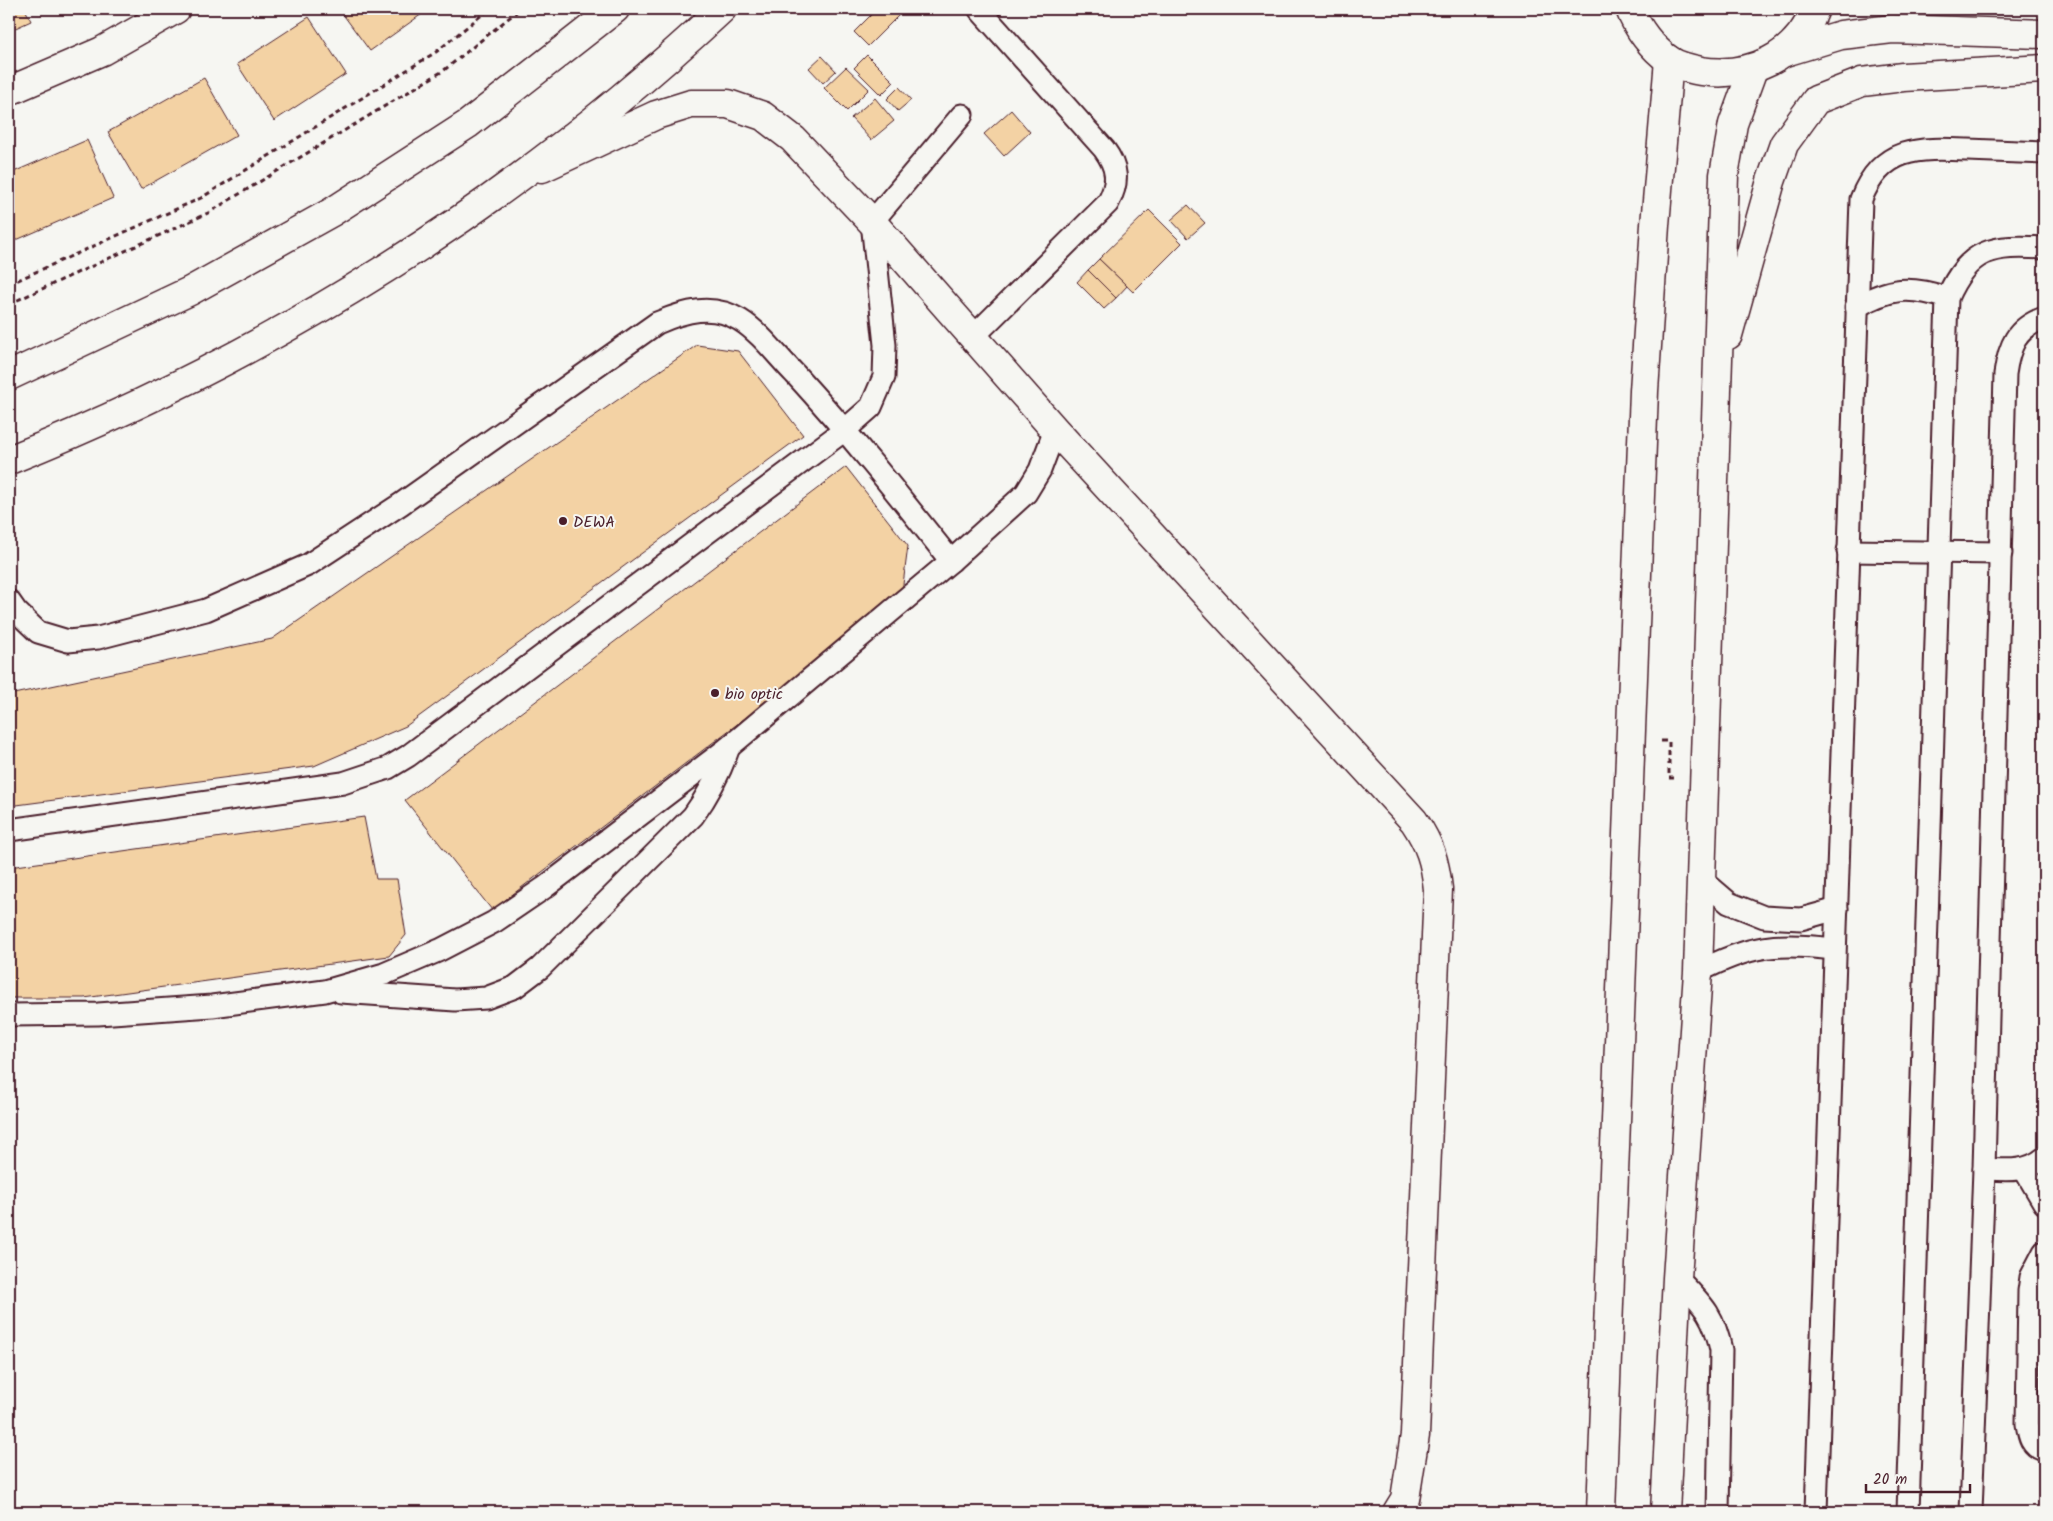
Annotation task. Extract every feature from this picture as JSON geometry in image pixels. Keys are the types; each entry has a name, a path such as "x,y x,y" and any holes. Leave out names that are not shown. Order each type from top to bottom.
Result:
{"street":[{"path":"9,91 102,51 176,9"},
{"path":"9,376 190,291 332,212 468,124 615,9"},
{"path":"9,460 87,429 236,356 379,274 515,180 666,62 722,9"},
{"path":"1630,9 1637,26 1669,60 1693,69 1723,74 1752,69 1785,52 1841,35 1892,29 2044,34"},
{"path":"1785,52 1809,24 1815,9"},
{"path":"1601,1512 1644,391 1655,225 1669,60"},
{"path":"1665,1512 1677,1278 1698,972 1724,175 1733,124 1752,69"},
{"path":"1716,377 1771,181 1784,144 1816,100 1862,82 1903,77 2044,69"},
{"path":"515,180 656,115 691,104 728,104 763,116 793,139 872,222 1055,430 1414,821 1428,841 1435,864 1438,889 1415,1435 1405,1499 1397,1512"}],"lane":[{"path":"972,337 1108,203 1114,190 1117,175 1113,161 1104,149 979,9"},
{"path":"9,830 343,783 388,768 408,756 846,429 871,407 884,377 885,344 872,222 962,115"},
{"path":"1816,1512 1861,199 1867,184 1876,171 1888,160 1918,149 2044,153"},
{"path":"1908,1512 1947,298 1957,276 1974,258 1997,248 2044,248"},
{"path":"1856,307 1877,295 1900,289 1924,291 1947,298"},
{"path":"11,612 38,632 68,641 98,638 206,610 308,565 401,504 657,323 684,312 713,310 740,320 762,340 846,429 951,561"},
{"path":"1971,1512 1984,1170 2005,374 2008,354 2018,336 2033,322 2044,318"},
{"path":"9,1015 98,1014 203,1007 325,991 384,974 440,950 494,922 544,888 729,747 951,561 1026,493 1040,470 1055,430"},
{"path":"1848,551 2001,553"},
{"path":"325,991 455,1000 486,998 515,987 540,968 693,816 709,795 721,772 729,747"},
{"path":"1701,879 1729,903 1764,917 1801,919 1837,909"},
{"path":"1698,972 1730,956 1764,947 1799,945 1834,949"},
{"path":"1984,1170 2024,1169 2044,1158"},
{"path":"2024,1169 2044,1203"},
{"path":"2044,1252 2031,1277 2029,1291 2027,1424 2029,1438 2038,1449 2044,1450"},
{"path":"1677,1278 1708,1311 1717,1331 1722,1350 1718,1512"}],"path":[{"path":"9,284 201,198 436,52 489,9"},
{"path":"9,304 208,213 443,71 520,9"},
{"path":"1631,742 1669,741 1669,778 1704,777"}],"building":[{"path":"9,9 25,9 31,21 9,31"},
{"path":"339,9 429,9 370,51"},
{"path":"877,9 905,9 868,46 854,32"},
{"path":"309,17 346,74 274,121 237,64"},
{"path":"867,55 894,82 881,95 854,68"},
{"path":"822,56 836,71 823,83 809,68"},
{"path":"846,67 869,89 847,111 824,88"},
{"path":"204,78 237,135 141,189 108,132"},
{"path":"899,87 911,100 898,111 887,99"},
{"path":"875,98 894,121 871,140 851,118"},
{"path":"1011,110 1030,132 1004,156 984,134"},
{"path":"87,140 113,198 14,241 9,229 9,174"},
{"path":"1188,205 1205,223 1188,238 1171,220"},
{"path":"1149,210 1182,243 1133,292 1099,259"},
{"path":"1099,259 1127,286 1116,298 1088,270"},
{"path":"1088,270 1116,298 1104,309 1077,282"},
{"name":"DEWA","path":"697,345 738,351 803,435 406,726 314,766 9,806 9,695 272,639"},
{"path":"846,467 908,546 901,600 492,910 405,800"},
{"path":"364,817 376,879 397,879 406,935 389,956 84,998 9,998 9,867"}],"place":[{"name":"DEWA","path":"563,521"},
{"name":"bio optic","path":"715,693"}]}
